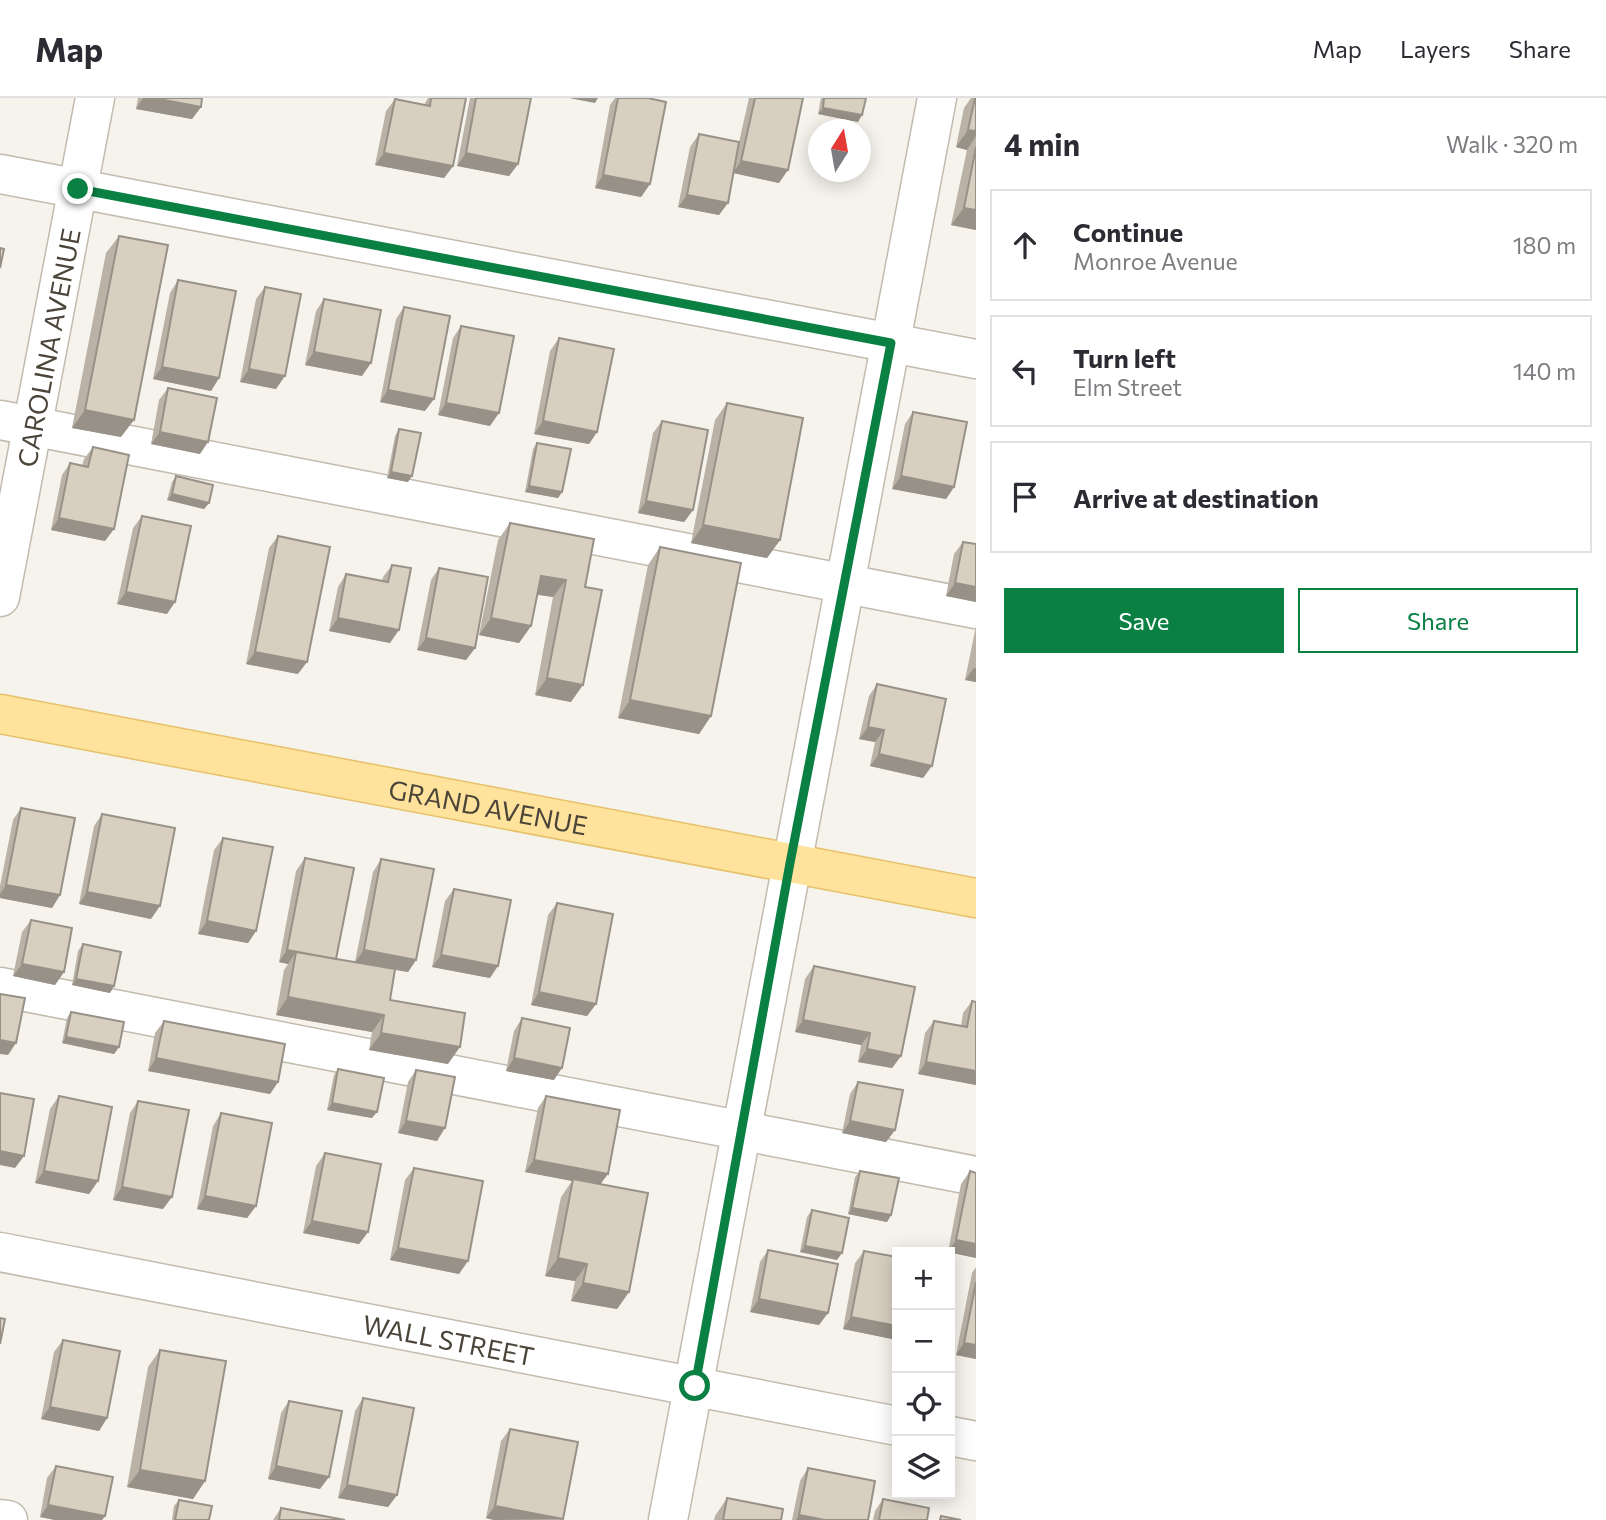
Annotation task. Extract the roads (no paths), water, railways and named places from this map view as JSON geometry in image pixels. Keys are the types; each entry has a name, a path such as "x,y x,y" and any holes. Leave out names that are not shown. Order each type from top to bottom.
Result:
{"main road":[{"name":"GRAND AVENUE","path":"0,714 976,898"}],"street":[{"name":"CAROLINA AVENUE","path":"0,597 16,423 78,189 95,98"},
{"path":"668,1520 790,863 937,98"},
{"path":"0,174 976,359"},
{"path":"16,423 976,609"},
{"path":"0,987 976,1176"},
{"name":"WALL STREET","path":"0,1252 892,1425"},
{"path":"955,1437 976,1441"},
{"path":"0,1518 8,1520"}]}
